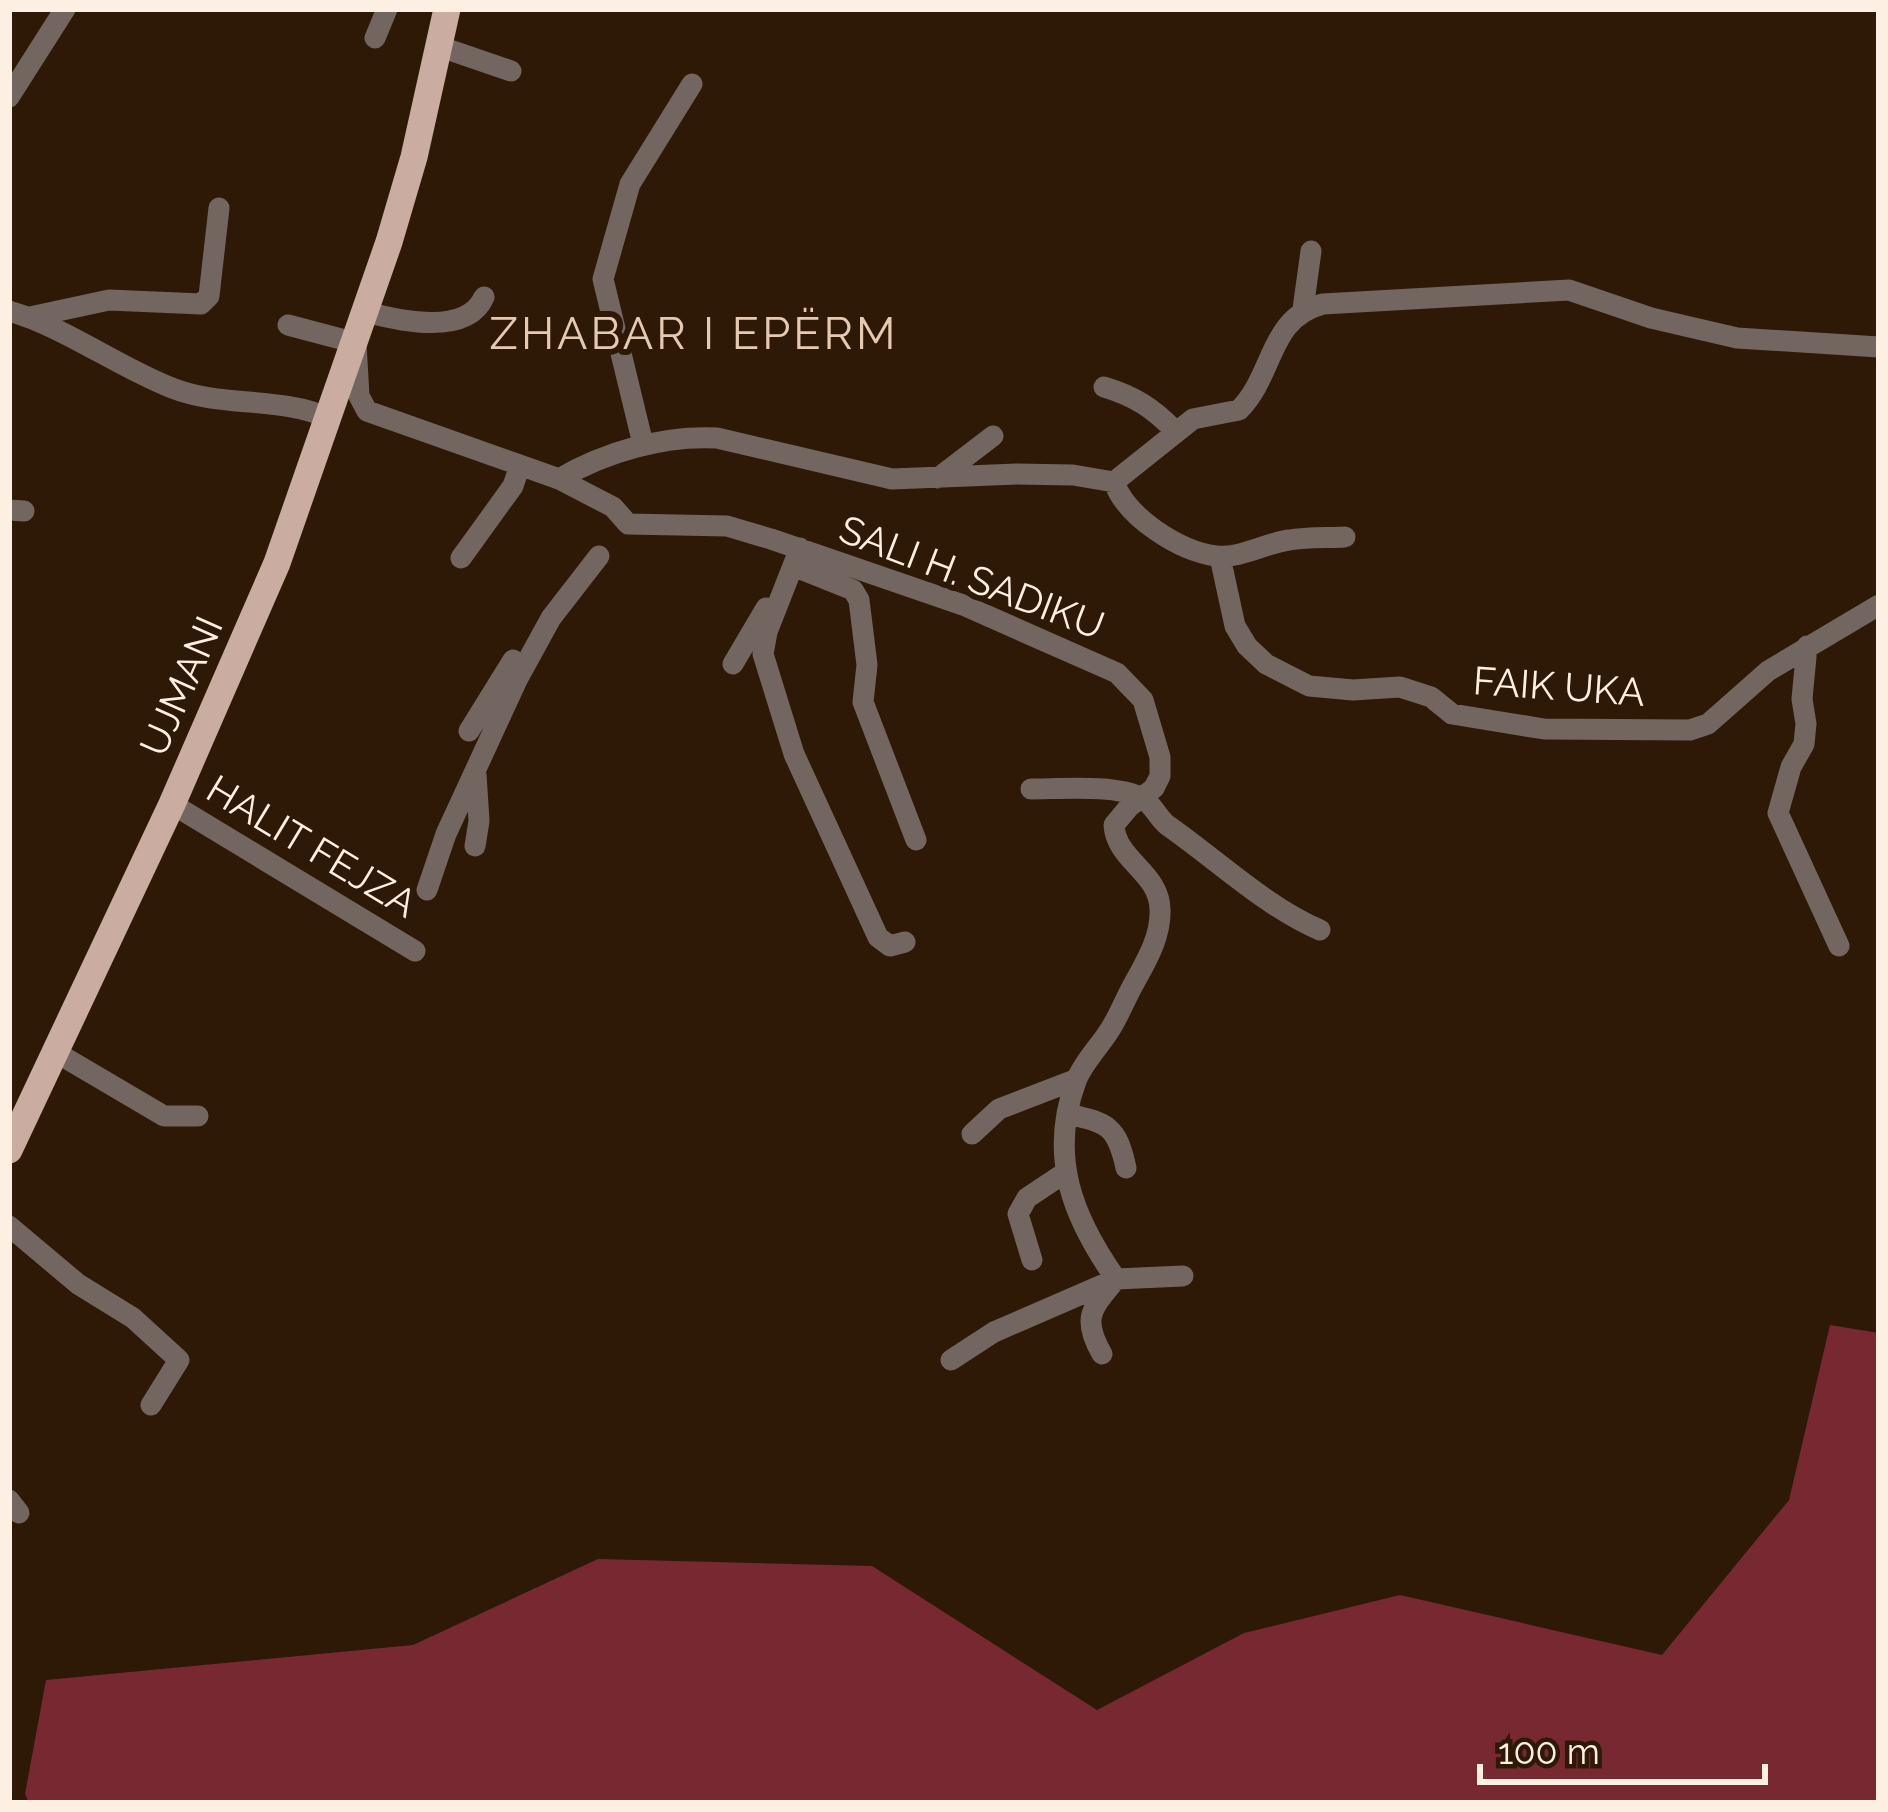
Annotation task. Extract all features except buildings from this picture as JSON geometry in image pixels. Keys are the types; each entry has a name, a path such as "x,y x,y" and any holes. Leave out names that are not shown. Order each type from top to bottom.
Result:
{"main road":[{"name":"UJMANI","path":"9,1150 172,804 277,563 356,343 414,158 447,9"}],"street":[{"path":"9,97 65,9"},
{"path":"375,38 387,9"},
{"path":"438,46 511,70"},
{"path":"644,445 603,279 630,184 692,84"},
{"path":"20,314 109,300 201,304 209,296 219,208"},
{"path":"1304,309 1311,250"},
{"path":"559,479 644,445 717,438 892,479 1035,474 1114,482 1193,419 1239,410 1262,380 1288,323 1304,309 1323,304 1569,290 1651,318 1737,338 1879,347"},
{"path":"366,312 406,321 468,317 478,312 484,297"},
{"path":"20,314 181,391 302,406 329,418"},
{"path":"288,326 356,343 358,396 367,411 559,479 614,507 628,524 551,619 506,701 446,834 428,890"},
{"path":"1104,387 1130,394 1174,430"},
{"path":"938,478 993,436"},
{"path":"461,557 513,486 519,468"},
{"path":"1114,482 1119,497 1140,518 1197,551 1220,557 1289,540 1345,537"},
{"name":"SALI H. SADIKU","path":"628,524 727,526 854,590 867,665 863,702 916,840"},
{"path":"470,731 546,605 582,564 599,556"},
{"name":"SALI H. SADIKU","path":"796,557 763,654 794,754 878,937 890,946 905,942"},
{"name":"SALI H. SADIKU","path":"796,557 963,605 1118,673 1143,700 1160,757 1160,776 1154,788 1114,825 1115,840 1157,891 1159,926 1148,959 1112,1027 1077,1078 1068,1114 1070,1199 1087,1237 1116,1279"},
{"name":"FAIK UKA","path":"1220,557 1235,626 1247,646 1287,677 1332,689 1400,687 1431,697 1452,714 1544,729 1690,730 1708,724 1768,670 1879,605"},
{"name":"SALI H. SADIKU","path":"733,664 769,604 781,596"},
{"path":"1807,646 1804,744 1791,767 1778,813 1839,946"},
{"path":"475,846 479,821 476,774"},
{"path":"1031,789 1118,791 1142,798 1162,822 1289,917 1320,930"},
{"name":"HALIT FEJZA","path":"172,804 416,951"},
{"path":"57,1053 164,1116 198,1116"},
{"path":"972,1134 999,1108 1077,1078"},
{"path":"1068,1114 1106,1123 1120,1142 1126,1168"},
{"path":"1032,1260 1018,1214 1027,1198 1066,1172"},
{"path":"9,1226 79,1284 134,1318 179,1360 151,1405"},
{"path":"951,1360 994,1333 1116,1279 1183,1276"},
{"path":"1102,1354 1089,1332 1093,1307 1116,1279"}],"shaded area":[{"path":"1830,1325 1879,1333 1879,1803 29,1803 25,1794 46,1680 413,1645 598,1559 872,1566 1097,1710 1244,1633 1400,1595 1662,1655 1789,1500"}],"district":[{"name":"ZHABAR I EPËRM","path":"694,333"}]}
